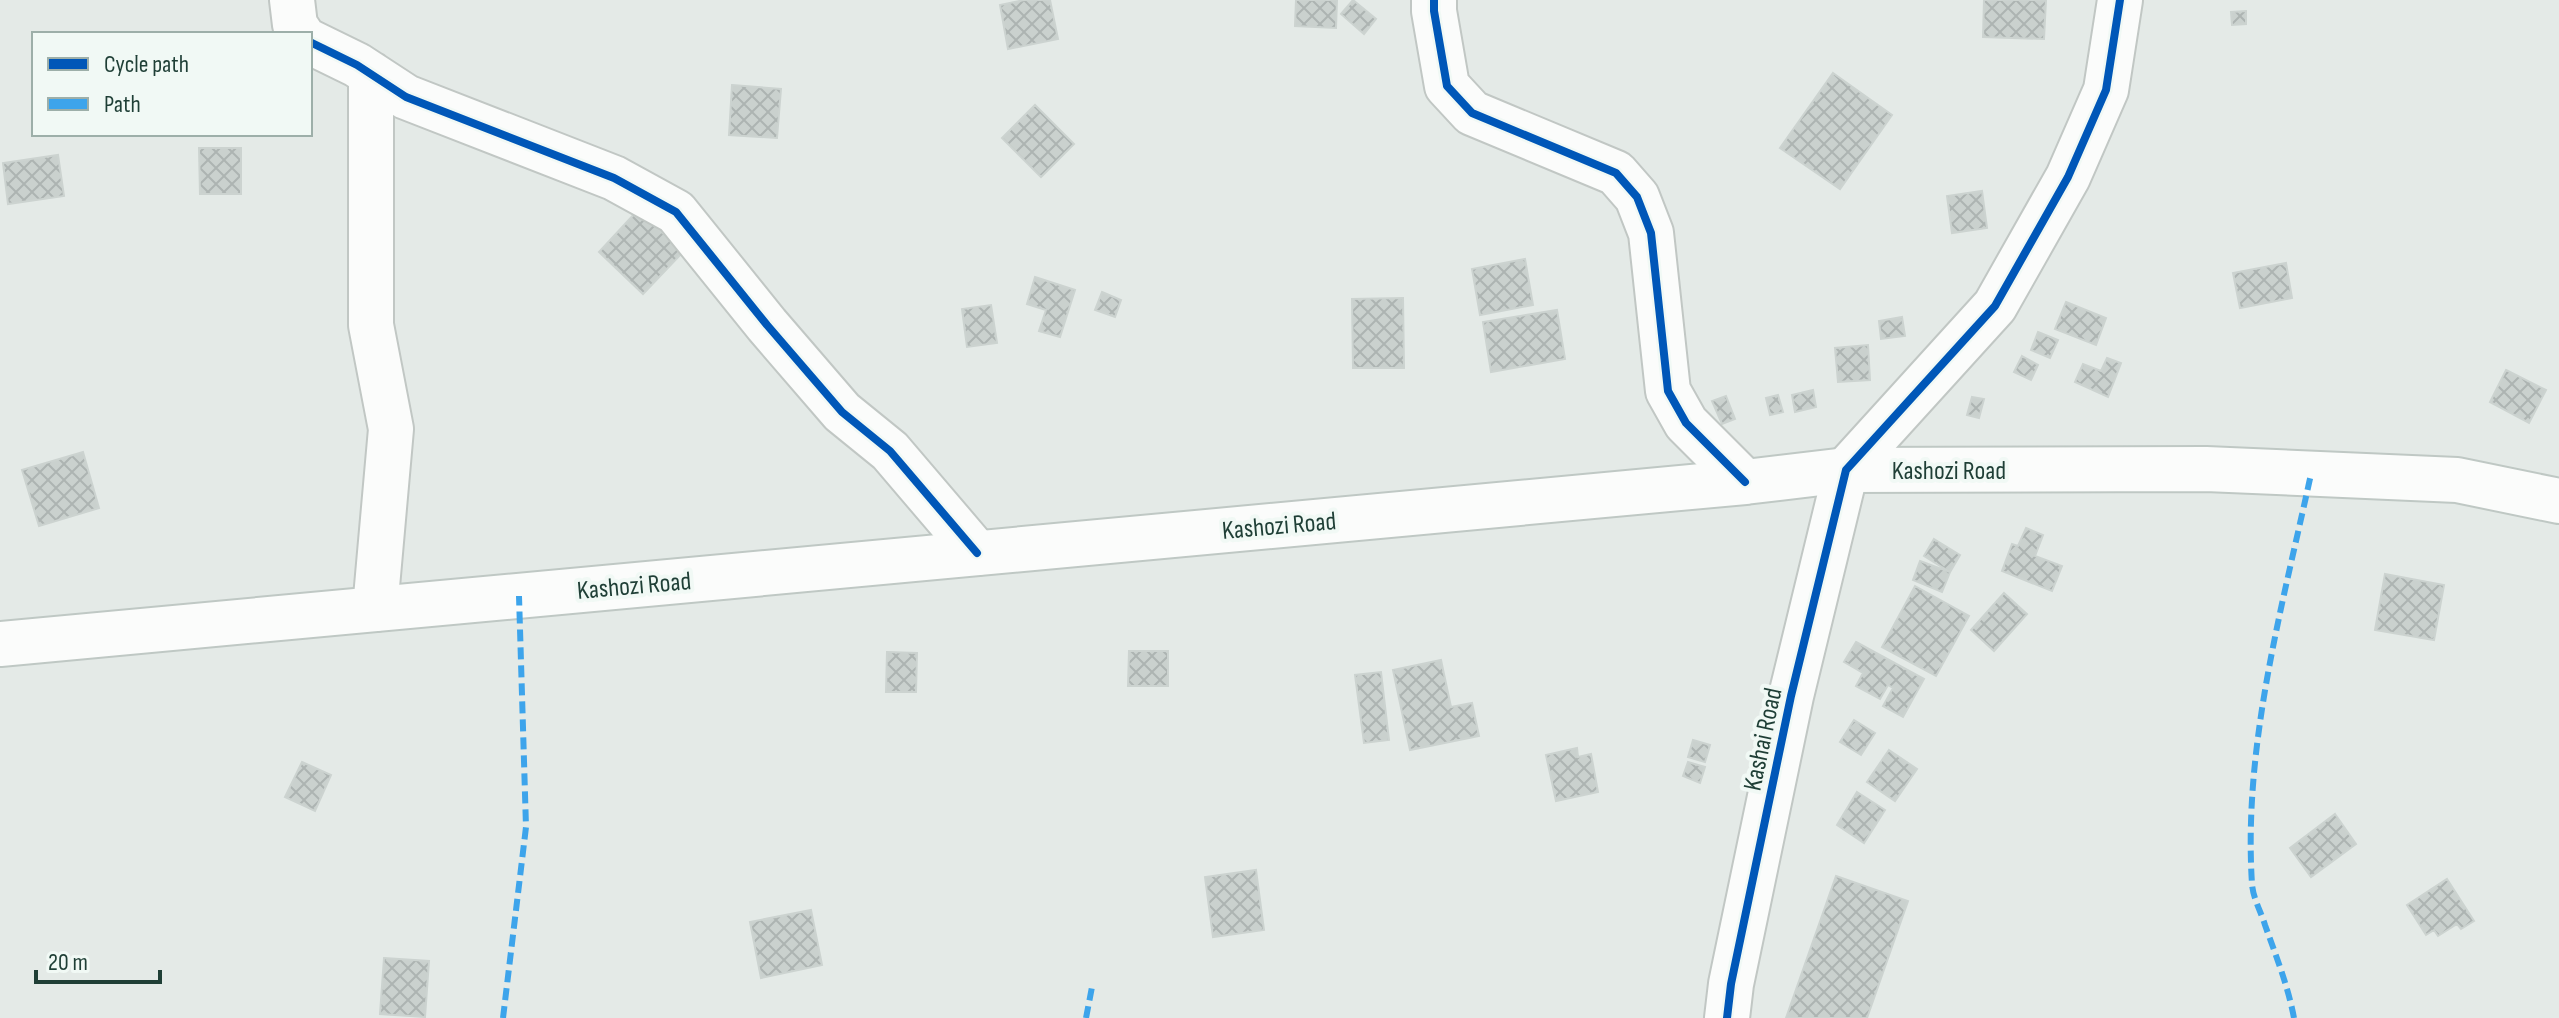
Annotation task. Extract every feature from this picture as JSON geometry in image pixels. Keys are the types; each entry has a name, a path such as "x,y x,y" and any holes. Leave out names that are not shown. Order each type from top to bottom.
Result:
{"street":[{"path":"292,0 295,25 300,32"},
{"path":"1434,0 1447,86 1472,113 1616,173 1637,197 1651,233 1668,391 1686,423 1745,482"},
{"path":"1846,470 1995,306 2068,177 2106,90 2120,0"},
{"path":"312,43 371,74 406,97 614,178 676,212 842,412 890,451 977,553"},
{"path":"371,74 371,325 391,429 375,609"},
{"name":"Kashozi Road","path":"0,644 1745,482 1846,470 2206,469 2457,480 2559,501"},
{"name":"Kashai Road","path":"1727,1018 1731,984 1791,696 1846,470"}],"building":[{"path":"1024,0 1050,0 1058,39 1008,49 1000,5"},
{"path":"1296,0 1337,0 1336,28 1295,26"},
{"path":"1353,0 1376,19 1364,34 1341,14"},
{"path":"1984,0 2046,0 2044,39 1983,37"},
{"path":"2246,11 2246,24 2232,25 2231,12"},
{"path":"1833,73 1892,115 1840,189 1780,148"},
{"path":"732,85 781,89 777,138 729,135"},
{"path":"1035,105 1074,144 1041,177 1002,138"},
{"path":"199,148 241,148 241,194 200,194"},
{"path":"58,155 64,196 8,204 3,163"},
{"path":"1982,191 1987,228 1952,233 1947,196"},
{"path":"638,210 683,252 643,294 599,252"},
{"path":"1525,259 1533,305 1480,315 1472,269"},
{"path":"2286,263 2292,298 2240,308 2233,273"},
{"path":"1035,277 1075,290 1060,337 1039,331 1046,310 1027,304"},
{"path":"1102,292 1121,300 1115,317 1095,310"},
{"path":"1403,298 1404,368 1353,368 1352,299"},
{"path":"2066,302 2106,318 2096,345 2055,329"},
{"path":"991,305 997,343 967,347 962,309"},
{"path":"1557,310 1565,359 1491,372 1483,322"},
{"path":"1902,317 1905,336 1881,339 1879,321"},
{"path":"2038,332 2058,340 2050,358 2031,350"},
{"path":"1868,345 1870,380 1838,382 1835,348"},
{"path":"2022,356 2038,365 2031,380 2014,372"},
{"path":"2107,358 2121,363 2108,397 2075,382 2083,364 2101,371"},
{"path":"2506,370 2546,390 2529,423 2490,402"},
{"path":"1813,390 1816,407 1795,412 1792,395"},
{"path":"1778,395 1783,412 1770,415 1766,398"},
{"path":"1726,396 1735,419 1722,424 1712,401"},
{"path":"1972,397 1984,399 1979,418 1967,415"},
{"path":"83,452 99,508 39,526 22,470"},
{"path":"2026,528 2043,535 2035,556 2062,566 2052,591 2002,571 2012,544 2018,546"},
{"path":"1934,539 1960,555 1950,572 1924,556"},
{"path":"1920,561 1950,572 1942,592 1913,580"},
{"path":"2385,574 2444,585 2434,640 2375,630"},
{"path":"1915,586 1969,616 1936,676 1882,647"},
{"path":"2004,593 2027,614 1994,651 1971,630"},
{"path":"1856,642 1924,679 1903,717 1883,706 1893,688 1888,685 1880,699 1856,686 1863,673 1844,662"},
{"path":"1129,651 1168,651 1168,686 1128,686"},
{"path":"887,652 917,653 916,692 886,692"},
{"path":"1441,660 1451,707 1472,703 1479,736 1410,750 1393,670"},
{"path":"1381,672 1389,740 1364,743 1355,675"},
{"path":"1854,720 1875,733 1861,755 1840,742"},
{"path":"1693,740 1710,745 1705,762 1688,757"},
{"path":"1577,748 1578,757 1591,754 1598,792 1556,801 1546,755"},
{"path":"1889,750 1917,769 1895,801 1867,782"},
{"path":"302,762 331,775 315,811 285,797"},
{"path":"1688,762 1705,767 1700,783 1683,776"},
{"path":"1857,792 1885,810 1864,843 1837,825"},
{"path":"2335,814 2356,844 2311,877 2290,848"},
{"path":"1256,870 1264,930 1213,937 1205,877"},
{"path":"1836,876 1908,901 1867,1018 1786,1018"},
{"path":"2447,879 2474,921 2461,929 2457,924 2438,936 2434,930 2426,935 2407,905"},
{"path":"811,910 822,965 761,978 750,922"},
{"path":"384,958 429,961 425,1017 380,1014"}],"marked path":[{"path":"2294,1018 2254,894 2251,832 2253,781 2267,678 2311,474"},
{"path":"503,1018 526,827 519,596"},
{"path":"1086,1018 1092,987"}],"cycle path":[{"path":"1434,0 1447,86 1472,113 1616,173 1637,197 1651,233 1668,391 1686,423 1745,482"},
{"path":"1727,1018 1731,984 1791,696 1846,470 1995,306 2068,177 2106,90 2120,0"},
{"path":"312,43 357,65 406,97 614,178 676,212 842,412 890,451 977,553"}]}
